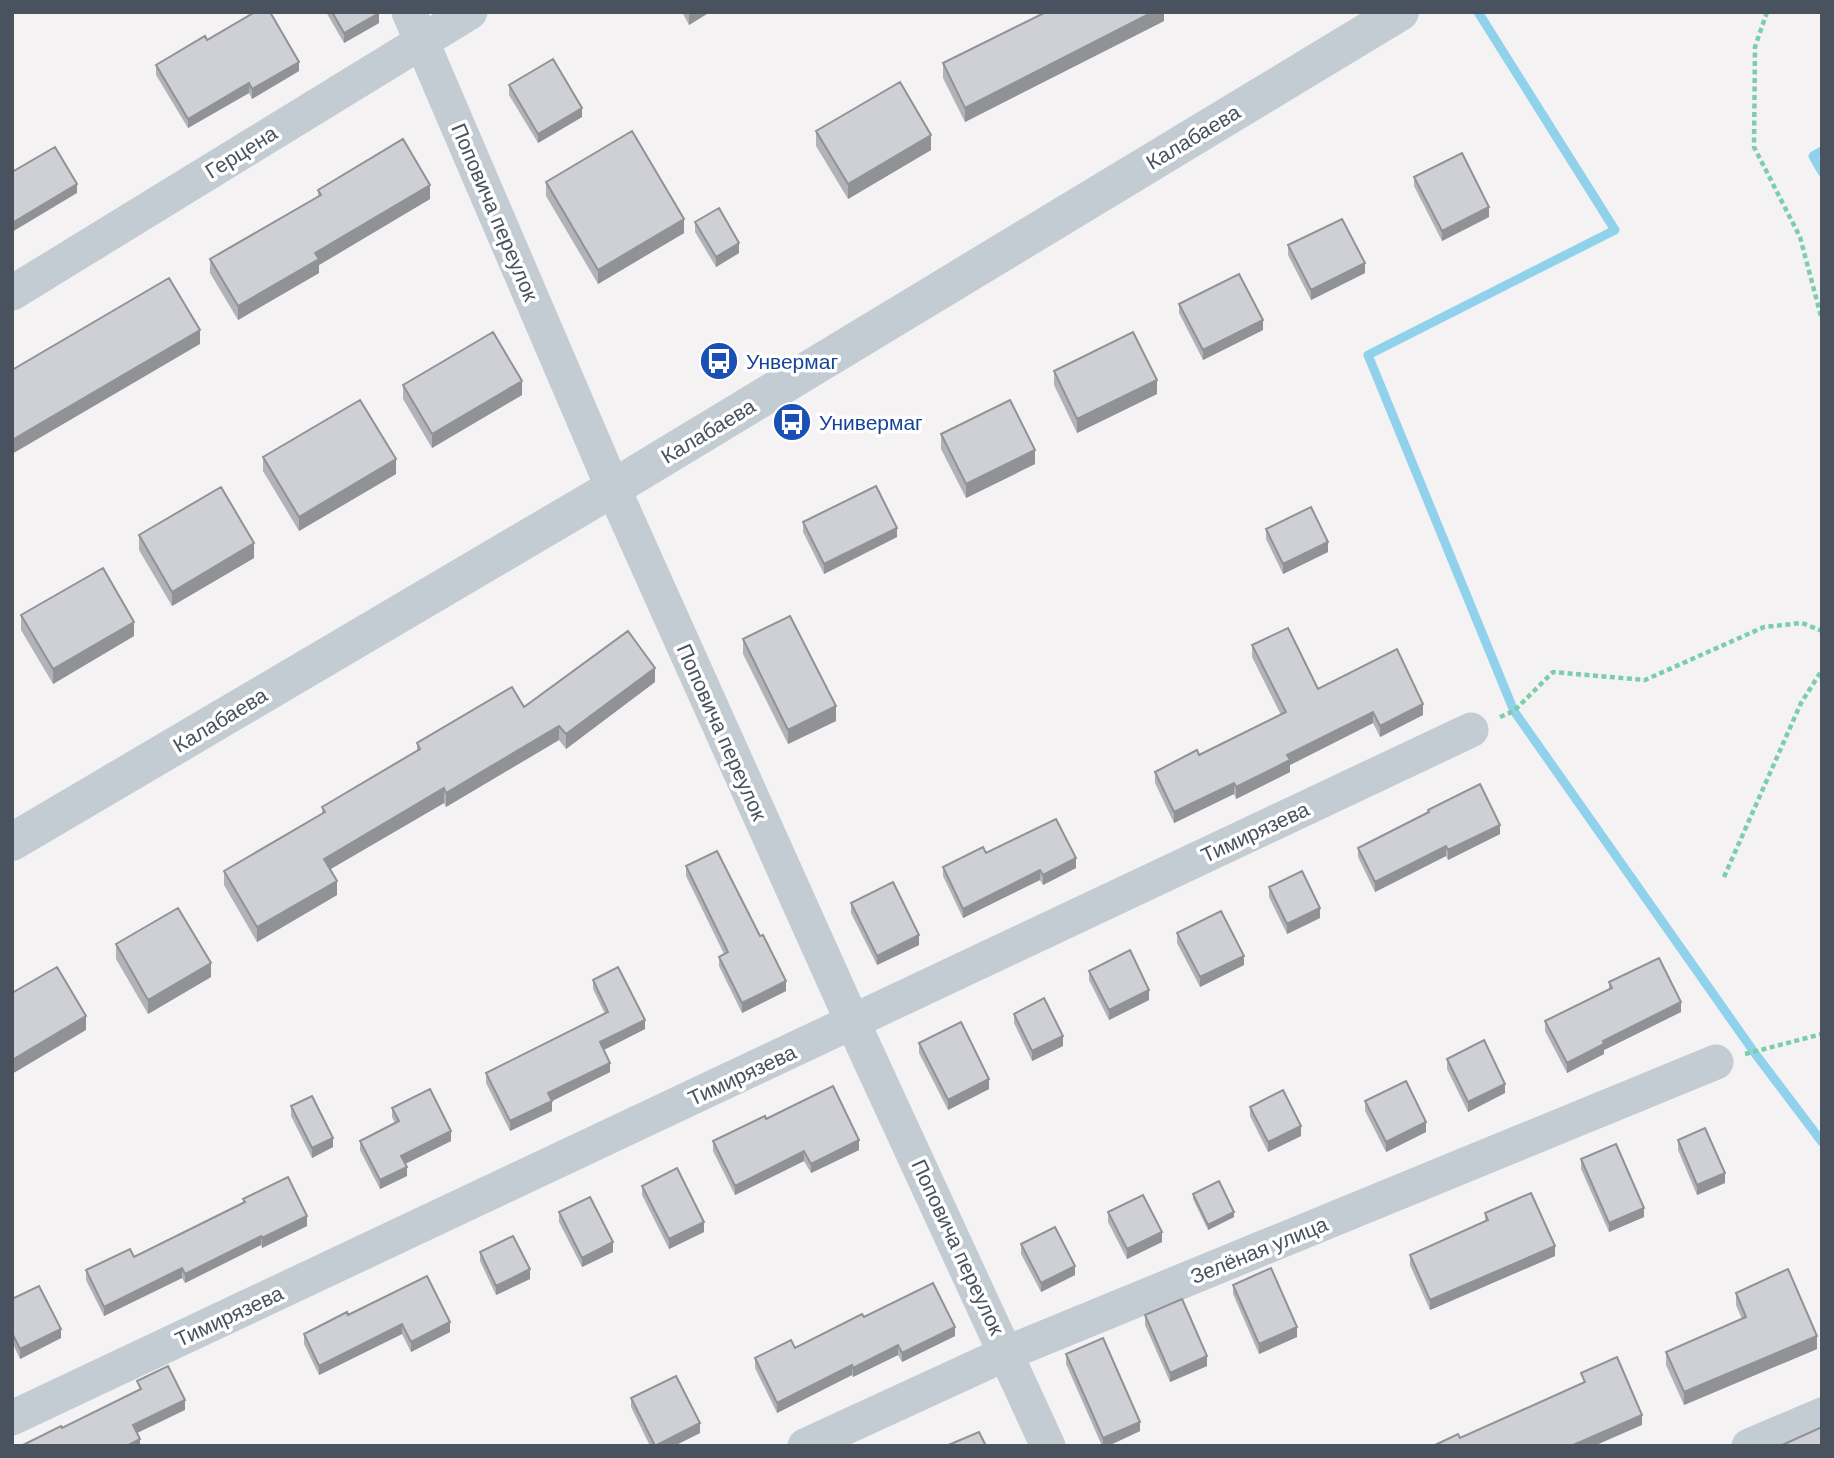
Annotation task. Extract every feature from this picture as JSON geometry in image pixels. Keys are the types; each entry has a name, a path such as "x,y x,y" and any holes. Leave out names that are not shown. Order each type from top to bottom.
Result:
{"street":[{"name":"Герцена","path":"12,293 415,27 470,12"},
{"name":"Калабаева","path":"12,842 613,488 1400,12"},
{"name":"Поповича переулок","path":"415,27 613,488 853,1023 1048,1446"},
{"name":"Тимирязева","path":"12,1418 1471,730"},
{"name":"Зелёная улица","path":"805,1446 1007,1353 1716,1062"},
{"path":"1749,1446 1822,1415"}],"path":[{"path":"1767,12 1755,47 1754,147 1800,237 1822,320"},
{"path":"1471,730 1514,711 1553,672 1645,680 1764,627 1802,623 1822,631"},
{"path":"1724,877 1801,703 1822,670"},
{"path":"1716,1062 1822,1034"}],"building":[{"path":"255,12 270,12 299,62 252,89 249,83 188,119 156,65 205,36 207,40"},
{"path":"332,12 379,12 379,13 344,33"},
{"path":"1046,12 1153,12 965,108 943,63"},
{"path":"553,59 582,108 538,134 509,85"},
{"path":"900,82 931,135 848,184 816,131"},
{"path":"632,131 684,219 598,270 546,182"},
{"path":"403,139 430,185 315,253 319,259 238,306 210,259 321,195 318,190"},
{"path":"55,147 77,184 12,223 12,172"},
{"path":"1462,153 1489,207 1442,231 1414,177"},
{"path":"719,208 739,243 716,257 695,222"},
{"path":"1342,219 1365,263 1311,290 1288,245"},
{"path":"1239,274 1263,320 1203,350 1179,304"},
{"path":"169,278 200,330 12,440 12,370"},
{"path":"493,332 522,381 432,434 403,385"},
{"path":"1133,332 1157,380 1077,419 1054,371"},
{"path":"360,400 396,459 299,517 263,457"},
{"path":"1010,400 1035,450 966,484 941,434"},
{"path":"876,486 897,528 824,564 803,522"},
{"path":"221,487 254,543 172,592 139,535"},
{"path":"1311,507 1328,542 1283,564 1266,529"},
{"path":"103,568 134,622 53,669 21,615"},
{"path":"790,616 836,706 788,730 743,639"},
{"path":"1288,628 1318,689 1397,649 1423,704 1380,726 1373,712 1287,755 1290,760 1236,787 1234,783 1174,812 1155,772 1197,750 1199,755 1286,712 1252,645"},
{"path":"628,631 655,668 566,734 559,726 446,793 444,788 324,859 337,881 257,927 224,871 325,812 322,807 420,749 417,743 512,687 524,707"},
{"path":"1480,784 1500,825 1448,850 1446,846 1375,882 1358,848"},
{"path":"1056,819 1076,858 1043,875 1040,870 963,909 943,867 983,847 986,853"},
{"path":"717,851 786,981 742,1003 719,957 728,952 686,866"},
{"path":"1302,871 1320,908 1287,924 1269,887"},
{"path":"893,882 919,935 877,956 851,903"},
{"path":"178,908 211,963 148,1000 116,944"},
{"path":"1221,911 1244,956 1200,977 1177,933"},
{"path":"1130,950 1149,990 1109,1010 1089,971"},
{"path":"1659,958 1681,1002 1603,1041 1604,1044 1567,1063 1545,1021 1612,988 1609,982"},
{"path":"57,967 86,1016 12,1060 12,993"},
{"path":"618,967 645,1020 600,1042 610,1063 548,1093 552,1101 510,1121 486,1073 608,1012 593,980"},
{"path":"1044,998 1063,1036 1032,1051 1014,1014"},
{"path":"961,1022 989,1079 948,1100 919,1043"},
{"path":"1484,1040 1505,1084 1468,1102 1447,1059"},
{"path":"1406,1081 1426,1122 1386,1142 1365,1101"},
{"path":"833,1086 859,1140 811,1164 804,1151 735,1186 713,1141"},
{"path":"430,1089 451,1131 401,1156 407,1167 380,1180 360,1141 399,1121 392,1108"},
{"path":"1283,1090 1301,1126 1268,1142 1250,1107"},
{"path":"312,1096 333,1138 312,1148 291,1106"},
{"path":"1705,1128 1725,1173 1697,1185 1678,1140"},
{"path":"1616,1144 1644,1208 1609,1223 1581,1159"},
{"path":"677,1168 704,1222 669,1239 642,1186"},
{"path":"288,1177 307,1216 185,1274 182,1268 104,1307 86,1270 130,1249 134,1257 245,1202 243,1199"},
{"path":"1219,1181 1234,1212 1208,1225 1193,1194"},
{"path":"1531,1193 1555,1246 1430,1300 1410,1255 1488,1220 1485,1213"},
{"path":"1143,1195 1162,1232 1127,1249 1108,1212"},
{"path":"590,1197 613,1242 582,1258 559,1212"},
{"path":"1055,1227 1075,1266 1041,1283 1021,1244"},
{"path":"513,1236 530,1269 496,1286 480,1252"},
{"path":"1271,1268 1297,1327 1259,1344 1233,1285"},
{"path":"1788,1269 1817,1336 1684,1392 1666,1352 1746,1317 1736,1293"},
{"path":"427,1276 450,1322 411,1342 402,1324 319,1366 304,1334"},
{"path":"933,1283 955,1327 902,1353 898,1345 777,1403 755,1358 791,1340 795,1348 862,1314 864,1317"},
{"path":"39,1286 61,1329 20,1349 12,1333 12,1299"},
{"path":"1182,1299 1207,1356 1170,1373 1145,1315"},
{"path":"1103,1338 1140,1422 1103,1438 1066,1354"},
{"path":"1617,1357 1642,1415 1571,1446 1433,1446 1458,1434 1460,1438 1585,1382 1581,1373"},
{"path":"168,1366 185,1400 133,1425 140,1439 127,1446 21,1446 141,1389 137,1381"},
{"path":"676,1376 700,1423 655,1446 631,1398"},
{"path":"1822,1427 1822,1446 1780,1446"},
{"path":"979,1432 986,1446 946,1446"}],"waterway":[{"path":"1478,12 1615,230 1368,355 1514,711 1754,1052 1822,1142"},
{"path":"1822,151 1813,156 1822,172"}],"place":[{"name":"Унвермаг","path":"719,361"},
{"name":"Универмаг","path":"792,422"}]}
